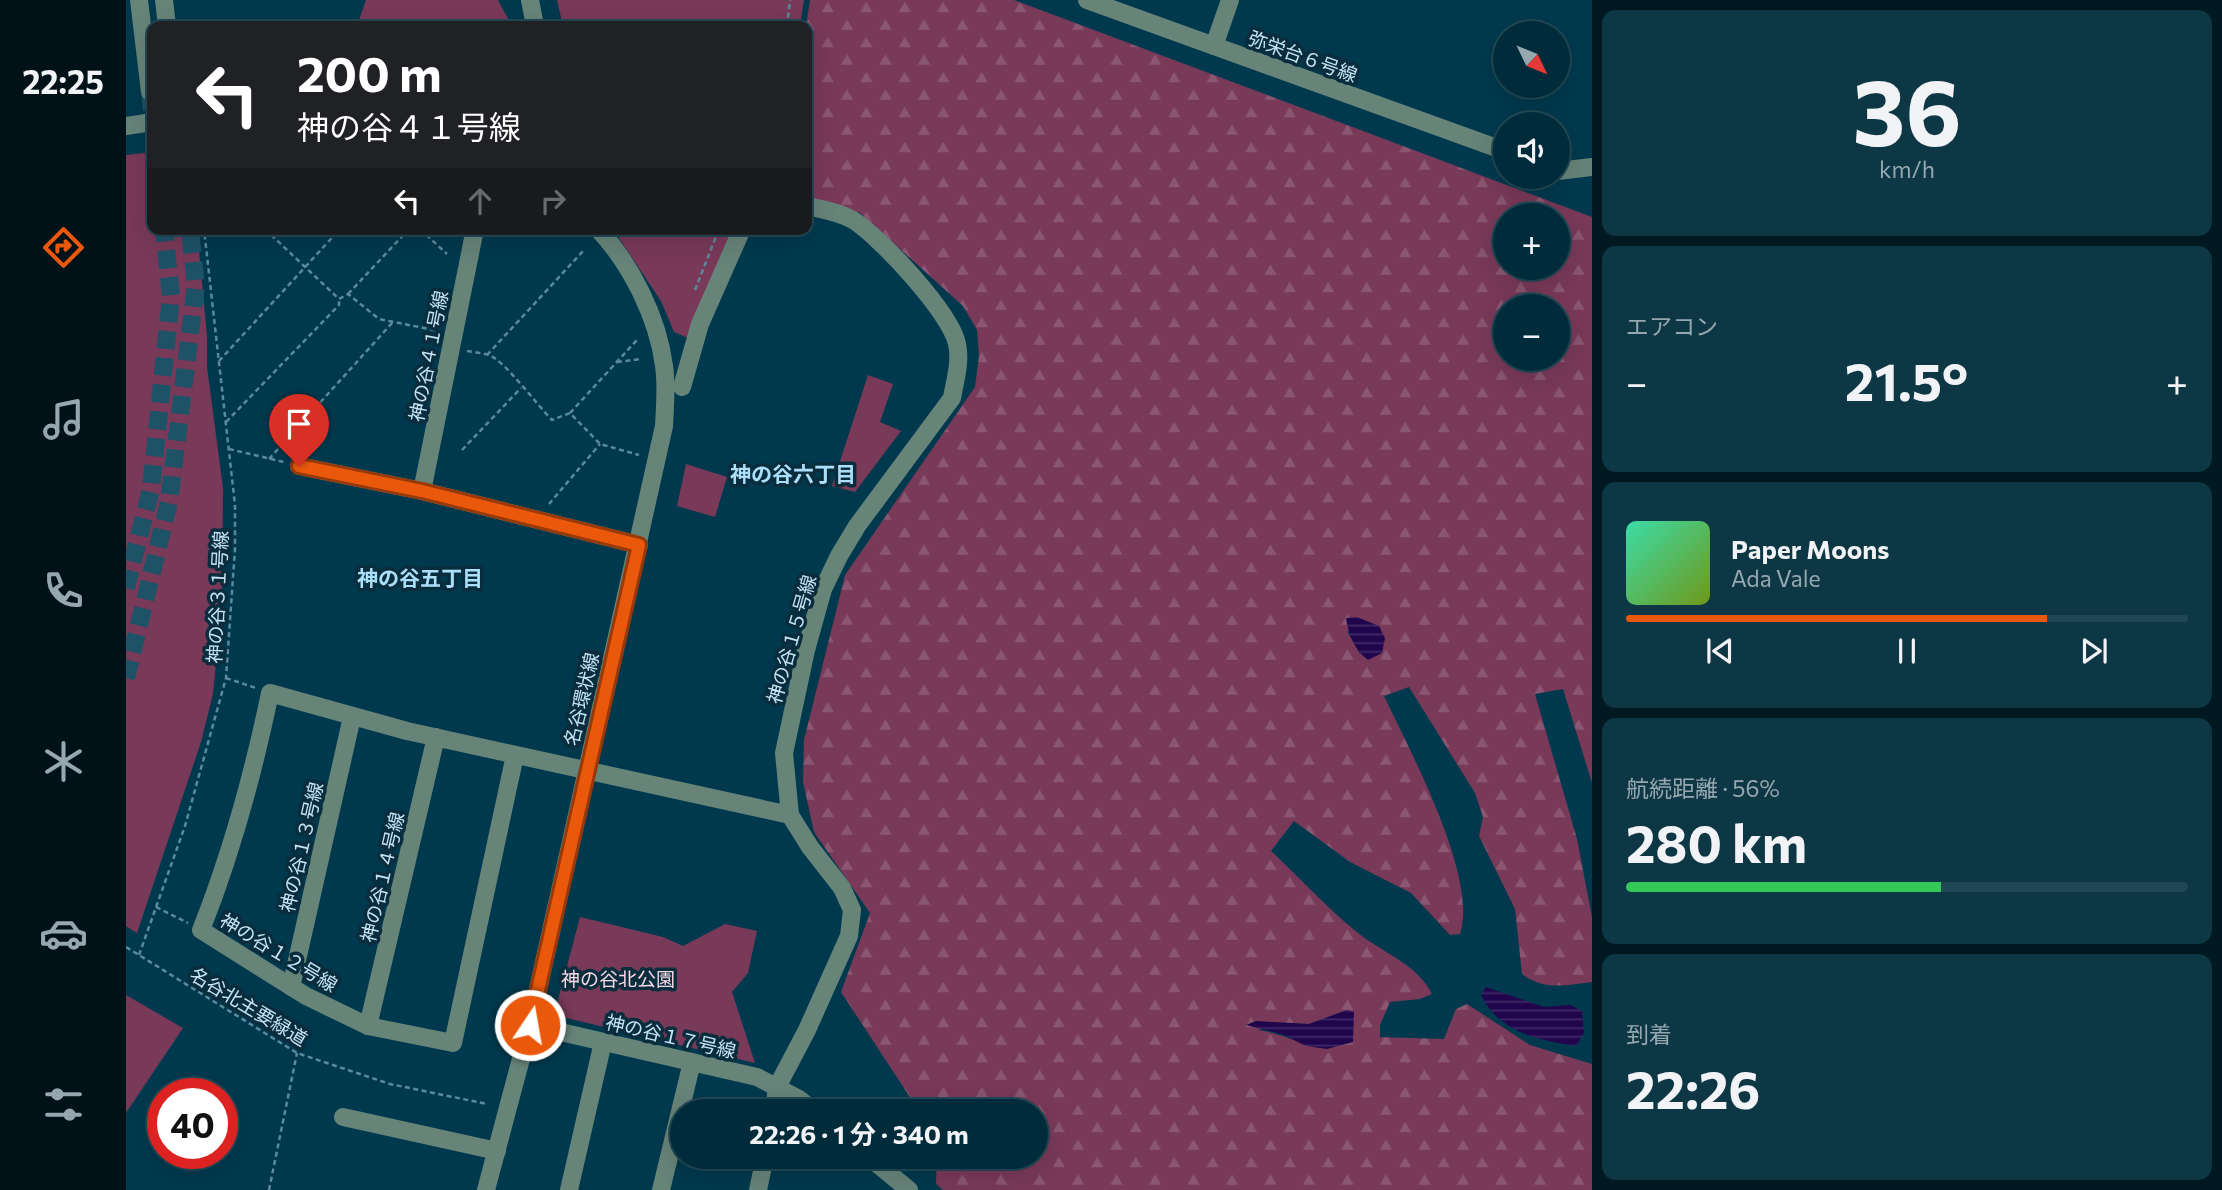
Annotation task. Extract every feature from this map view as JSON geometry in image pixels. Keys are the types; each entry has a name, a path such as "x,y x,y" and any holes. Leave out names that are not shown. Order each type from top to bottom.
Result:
{"street":[{"path":"132,0 146,59"},
{"path":"139,0 147,67"},
{"path":"166,0 166,21"},
{"path":"530,0 534,21"},
{"name":"弥栄台６号線","path":"1087,0 1493,147"},
{"path":"1214,46 1230,0"},
{"path":"126,126 147,123"},
{"path":"1570,170 1592,167"},
{"name":"神の谷１５号線","path":"777,1087 807,1030 849,936 852,910 842,887 810,847 790,815 786,742 823,589 857,526 952,398 957,372 957,343 944,316 880,241 853,220 812,207"},
{"name":"神の谷４１号線","path":"422,491 474,235"},
{"name":"名谷環状線","path":"486,1190 530,1025 664,426 664,367 651,317 624,265 602,235"},
{"path":"682,387 700,324 739,235"},
{"path":"299,466 422,491 639,545"},
{"path":"270,693 352,717 436,737 790,815"},
{"name":"神の谷１２号線","path":"270,693 253,779 224,872 201,930 291,986 368,1026 453,1043 515,755"},
{"name":"神の谷１３号線","path":"291,986 352,717"},
{"name":"神の谷１４号線","path":"368,1026 436,737"},
{"name":"神の谷１７号線","path":"530,1025 757,1077 796,1099"},
{"path":"569,1190 603,1042"},
{"path":"661,1190 692,1062"},
{"path":"776,1099 777,1087"},
{"path":"343,1116 497,1151"},
{"path":"758,1190 762,1169"},
{"path":"884,1169 909,1190"}],"path":[{"path":"788,21 790,0"},
{"name":"神の谷３１号線","path":"139,955 185,826 226,678 235,549 235,506 205,235"},
{"path":"226,422 339,305 339,299 270,235"},
{"path":"219,361 334,235"},
{"path":"339,299 348,294 403,235"},
{"path":"426,235 447,254"},
{"path":"487,355 585,249"},
{"path":"348,294 379,319 439,331"},
{"path":"269,459 393,322"},
{"path":"460,349 487,355 518,380 521,388 552,420 570,413 637,340"},
{"path":"617,362 641,359"},
{"path":"462,450 521,388"},
{"path":"570,413 600,444 639,454"},
{"path":"544,509 600,444"},
{"path":"229,449 299,466"},
{"path":"226,678 270,693"},
{"path":"156,908 201,930"},
{"name":"名谷北主要緑道","path":"126,947 297,1053 390,1084 487,1104"},
{"path":"269,1190 297,1053"}],"green space":[{"path":"366,0 498,0 509,21 359,21"},
{"path":"557,0 804,0 801,21 562,21"},
{"path":"810,0 1014,0 1493,180 1493,189 1517,189 1555,203 1493,203 1493,280 1570,280 1570,209 1592,217 1592,783 1563,689 1535,694 1577,839 1592,917 1592,982 1547,985 1522,974 1515,909 1479,836 1483,817 1475,793 1409,687 1384,696 1439,814 1451,848 1460,881 1463,910 1460,934 1450,935 1411,893 1350,862 1294,821 1271,851 1347,923 1409,967 1432,994 1420,999 1390,1002 1380,1025 1380,1037 1444,1039 1456,1009 1467,1004 1530,1045 1592,1064 1592,1190 943,1190 936,1184 937,1169 1048,1169 1048,1099 911,1099 841,992 870,913 814,832 803,782 804,740 845,575 975,387 979,356 977,330 963,306 860,213 812,200 812,21 807,21","holes":["1347,631 1385,638 1360,654","1347,1010 1352,1042 1313,1045 1258,1030 1284,1023 1309,1024"]},
{"path":"147,153 147,235 198,235 207,336 207,367 223,488 222,603 213,694 201,742 137,933 126,926 126,155"},
{"path":"617,235 736,235 690,339 674,332 661,301"},
{"path":"868,375 893,384 880,422 901,431 855,492 832,486"},
{"path":"686,464 727,477 715,517 677,506"},
{"name":"神の谷北公園","path":"580,917 663,937 683,946 725,924 757,931 748,973 732,992 755,1063 554,1015"},
{"path":"126,995 183,1028 126,1113"}],"shaded area":[{"path":"1357,617 1379,626 1385,638 1382,653 1368,660 1356,647 1348,630 1346,618"},
{"path":"1486,987 1544,1007 1570,1005 1582,1011 1584,1033 1576,1046 1521,1032 1498,1018 1489,1008 1481,995"},
{"path":"1347,1010 1354,1012 1353,1042 1327,1049 1306,1046 1284,1035 1246,1025 1256,1021 1309,1024"}],"tunnel":[{"path":"126,588 151,489 171,297 165,235"},
{"path":"126,678 169,502 196,285 191,235"}],"district":[{"name":"神の谷六丁目","path":"793,473"},
{"name":"神の谷五丁目","path":"420,577"}],"route":[{"path":"299,466 422,491 639,545 586,768 530,1025"}]}
